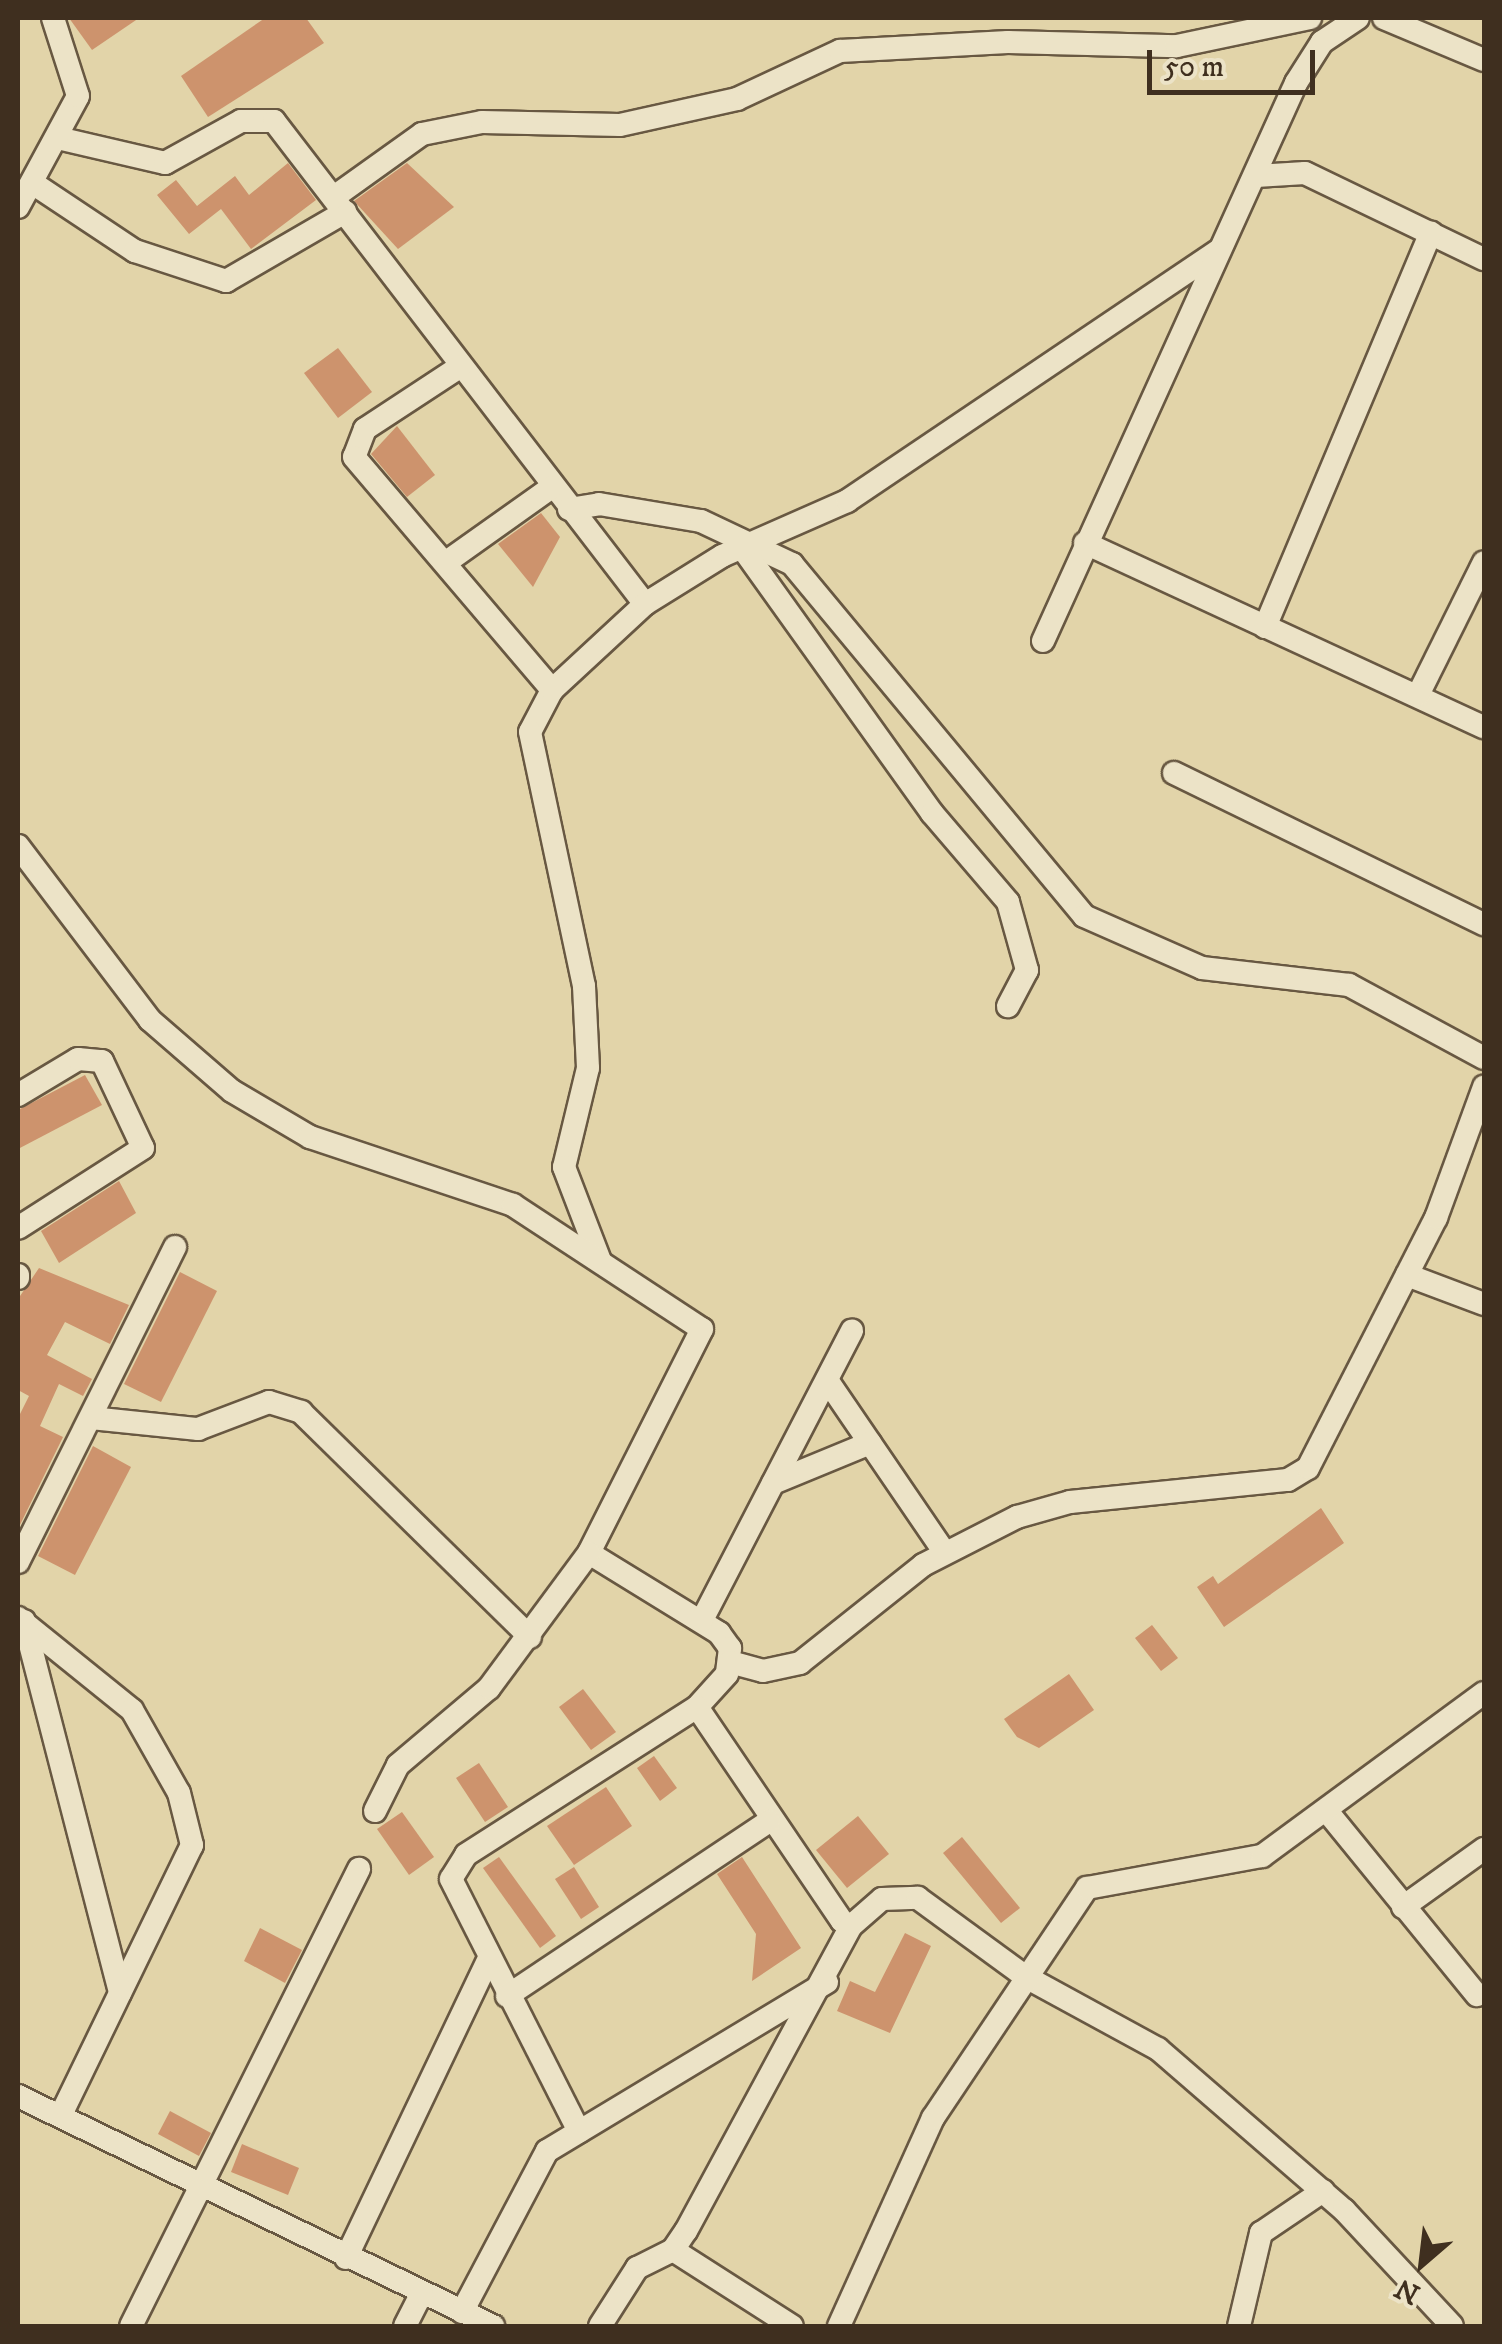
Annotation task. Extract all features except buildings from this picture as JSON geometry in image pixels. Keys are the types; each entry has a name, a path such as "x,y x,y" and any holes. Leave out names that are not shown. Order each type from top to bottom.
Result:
{"street":[{"path":"18,208 37,186 62,139 78,96 53,18"},
{"path":"37,186 135,251 226,281 340,205 422,134 482,122 640,121 737,99 840,51 1008,42 1178,46 1310,18"},
{"path":"1043,641 1308,61 1358,18"},
{"path":"1384,18 1484,60"},
{"path":"62,139 164,163 260,116 274,121 645,604"},
{"path":"1256,176 1305,173 1484,259"},
{"path":"1266,627 1430,234"},
{"path":"602,1264 564,1167 588,1068 584,986 530,762 530,732 552,690 645,604 750,546 848,501 1224,245"},
{"path":"461,366 364,428 352,447 552,690"},
{"path":"444,563 552,486"},
{"path":"569,509 662,513 750,546 820,592 1084,916 1218,973 1284,971 1350,985 1484,1058"},
{"path":"1085,543 1484,727"},
{"path":"750,546 932,813 1008,902 1027,970 1008,1006"},
{"path":"1418,695 1484,562"},
{"path":"1174,772 1484,924"},
{"path":"18,846 150,1020 232,1091 310,1138 513,1205 702,1329 589,1553 488,1688 398,1766 376,1812"},
{"path":"18,1095 78,1058 102,1060 143,1148 18,1228"},
{"path":"730,1662 763,1670 800,1663 839,1624 945,1554 1070,1502 1300,1474 1407,1275 1484,1087"},
{"path":"18,1562 175,1247"},
{"path":"1407,1275 1484,1304"},
{"path":"702,1620 852,1332"},
{"path":"826,1380 945,1554"},
{"path":"92,1418 198,1428 270,1402 301,1412 530,1636"},
{"path":"773,1483 870,1443"},
{"path":"579,2130 453,1894 455,1864 697,1708 730,1662 730,1648 702,1620 589,1553"},
{"path":"20,1620 120,1993"},
{"path":"20,1620 132,1710 180,1793 192,1844 62,2113"},
{"path":"840,2326 934,2118 1087,1888 1262,1856 1484,1693"},
{"path":"697,1708 820,1898 851,1926"},
{"path":"1326,1810 1477,1995"},
{"path":"506,1996 769,1820"},
{"path":"1402,1907 1484,1849"},
{"path":"130,2326 203,2190 359,1868"},
{"path":"600,2326 637,2268 674,2250 827,1982 851,1926 904,1894 1026,1977 1158,2050 1322,2191 1452,2326"},
{"path":"346,2258 488,1960"},
{"path":"462,2312 529,2176 579,2130 827,1982"},
{"path":"18,2096 62,2113 203,2190 493,2326"},
{"path":"1239,2326 1261,2233 1322,2191"},
{"path":"674,2250 792,2326"},
{"path":"406,2326 422,2292"}]}
